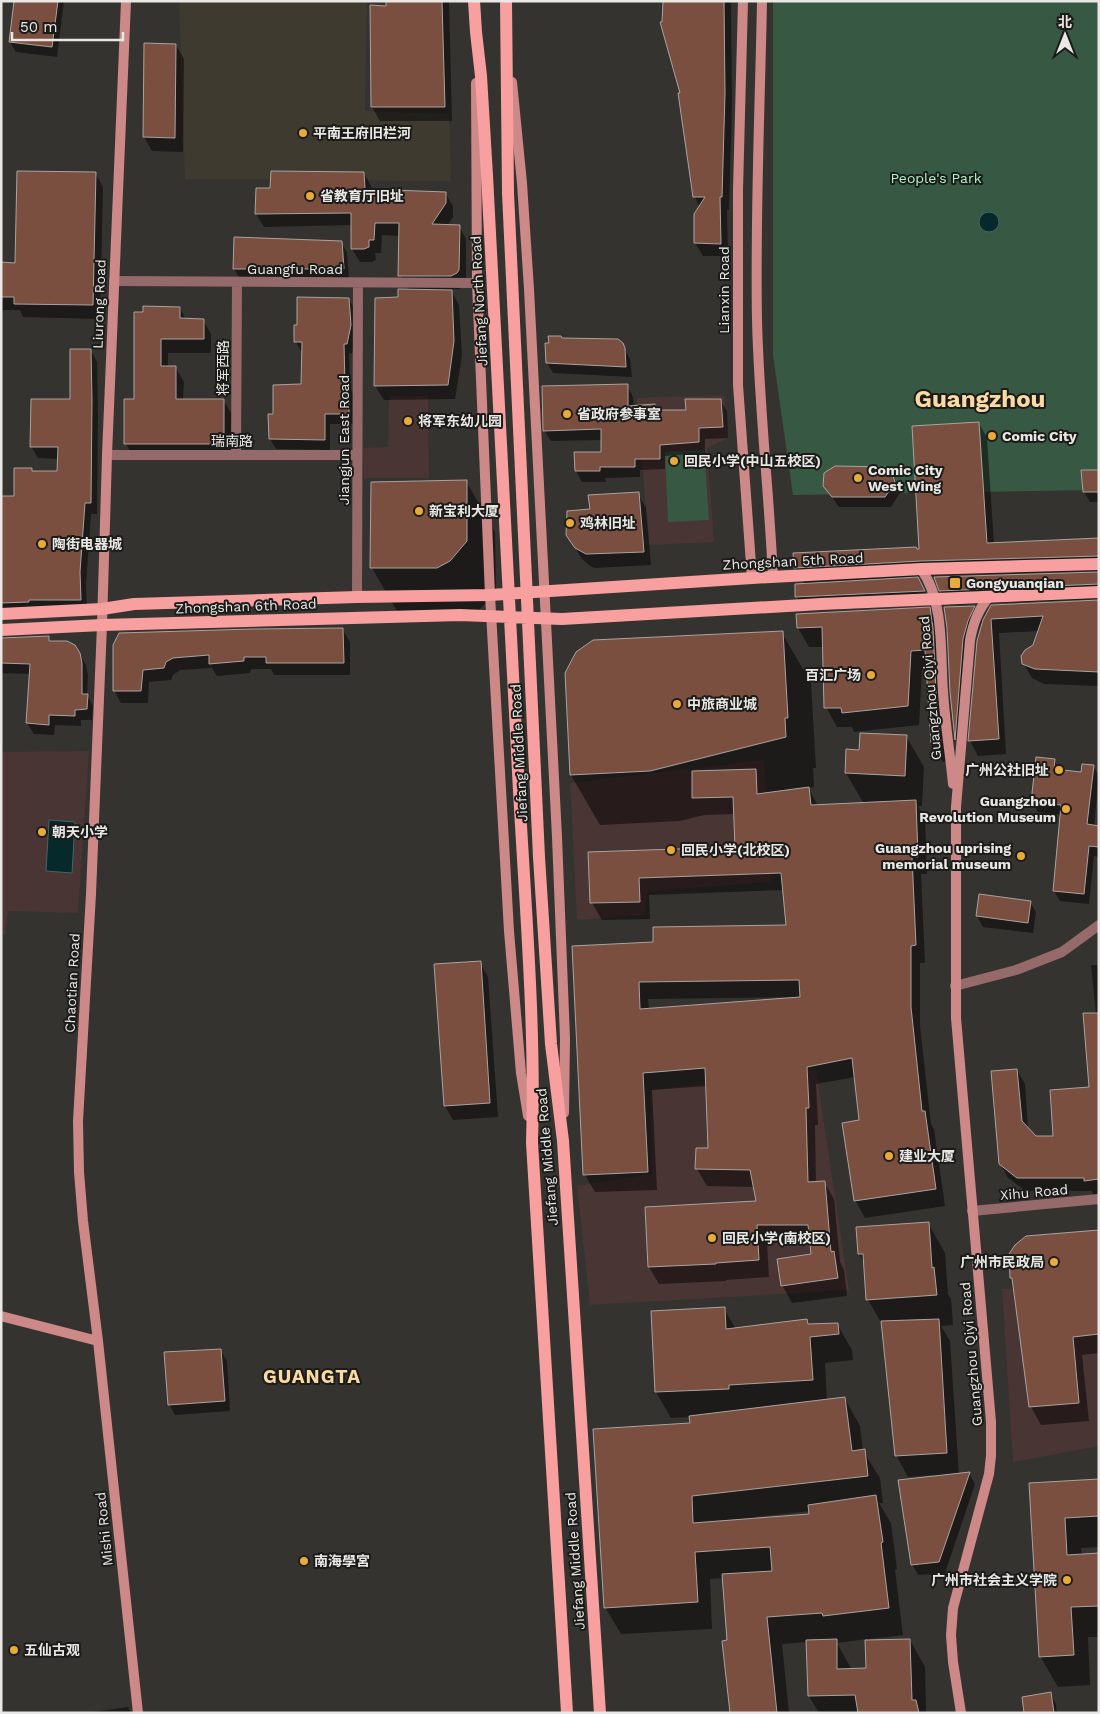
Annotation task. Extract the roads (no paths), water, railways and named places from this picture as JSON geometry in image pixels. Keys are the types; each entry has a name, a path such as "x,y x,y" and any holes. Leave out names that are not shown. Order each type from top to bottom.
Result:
{"main road":[{"name":"Liurong Road","path":"102,609 126,1"},
{"name":"Jiefang North Road","path":"474,1 481,76 510,600"},
{"path":"506,1 507,33 526,243 563,954 565,1070 563,1141"},
{"name":"Lianxin Road","path":"743,1 738,190 738,385 752,578"},
{"path":"762,1 757,213 757,326 773,577"},
{"path":"476,32 477,283 491,616 511,959 521,1073 532,1143"},
{"name":"Jiefang Middle Road","path":"507,33 508,193 514,345 540,857 551,1044 563,1141 600,1713"},
{"name":"Zhongshan 5th Road","path":"490,595 921,569 1099,564"},
{"name":"Guangzhou Qiyi Road","path":"921,569 932,586 935,599 940,636 943,694 956,807"},
{"path":"491,616 545,619 1099,592"},
{"name":"Zhongshan 6th Road","path":"1,614 102,609 134,604 490,595"},
{"name":"Guangzhou Qiyi Road","path":"961,1713 952,1653 953,1608 983,1499 991,1456 991,1422 959,1058 956,986 956,807 970,640 973,624 981,605 989,597"},
{"name":"Jiefang Middle Road","path":"510,600 533,1046 532,1143 567,1713"},
{"name":"Chaotian Road","path":"98,1341 82,1206 78,1120 91,894 102,609"},
{"name":"Zhongshan 6th Road","path":"1,630 102,625 413,616 491,616"},
{"path":"1,1316 98,1341"},
{"name":"Mishi Road","path":"98,1341 138,1713"}],"street":[{"name":"Guangfu Road","path":"114,281 477,283"},
{"name":"将军西路","path":"236,455 237,282"},
{"name":"Jiangjun East Road","path":"357,597 358,283"},
{"name":"瑞南路","path":"107,455 357,455"},
{"path":"956,986 1016,970 1062,952 1099,925"},
{"name":"Xihu Road","path":"972,1211 1099,1200"}],"water":[{"path":"985,212 993,212 999,218 999,226 993,232 985,232 979,226 979,218"},
{"path":"49,820 75,822 72,873 46,871"}],"place":[{"name":"平南王府旧栏河","path":"303,133"},
{"name":"省教育厅旧址","path":"310,196"},
{"name":"省政府参事室","path":"567,414"},
{"name":"将军东幼儿园","path":"408,421"},
{"name":"Comic City","path":"992,436"},
{"name":"回民小学(中山五校区)","path":"674,461"},
{"name":"Comic City West Wing","path":"858,478"},
{"name":"新宝利大厦","path":"419,511"},
{"name":"鸡林旧址","path":"570,523"},
{"name":"陶街电器城","path":"42,544"},
{"name":"Gongyuanqian","path":"955,583"},
{"name":"百汇广场","path":"871,675"},
{"name":"中旅商业城","path":"677,704"},
{"name":"广州公社旧址","path":"1059,770"},
{"name":"Guangzhou Revolution Museum","path":"1066,809"},
{"name":"朝天小学","path":"42,832"},
{"name":"回民小学(北校区)","path":"671,850"},
{"name":"Guangzhou uprising memorial museum","path":"1021,856"},
{"name":"建业大厦","path":"889,1156"},
{"name":"回民小学(南校区)","path":"712,1238"},
{"name":"广州市民政局","path":"1054,1262"},
{"name":"南海學宮","path":"304,1561"},
{"name":"广州市社会主义学院","path":"1067,1580"},
{"name":"五仙古观","path":"14,1650"}],"district":[{"name":"Guangzhou","path":"980,399"},
{"name":"GUANGTA","path":"312,1376"}],"park label":[{"name":"People's Park","path":"936,178"}]}
